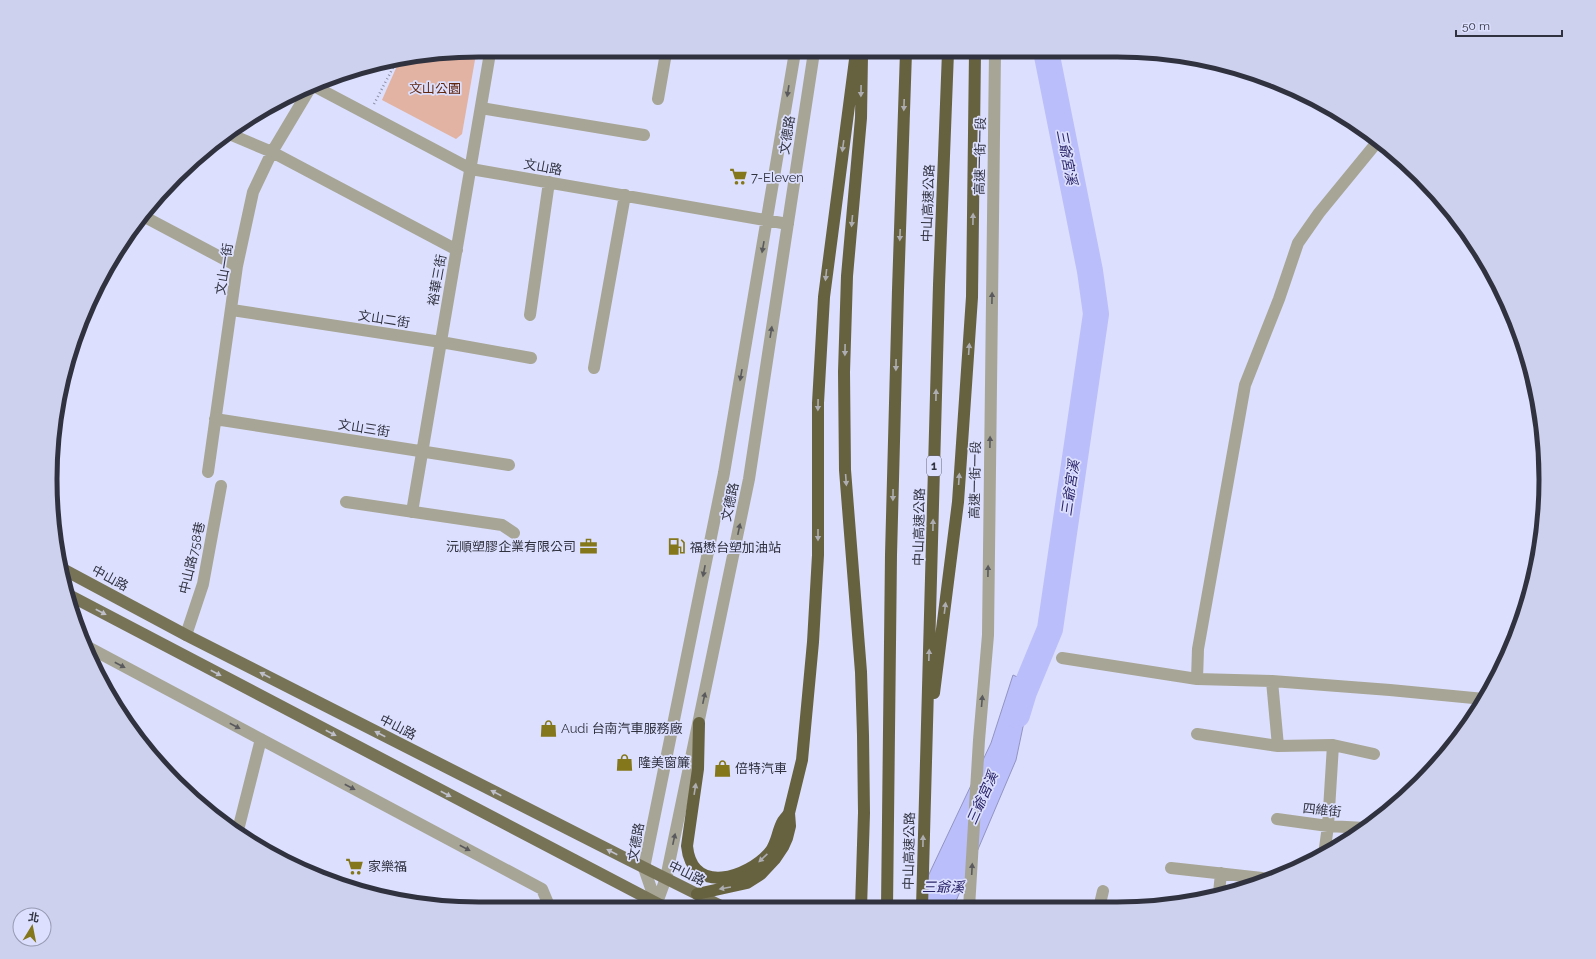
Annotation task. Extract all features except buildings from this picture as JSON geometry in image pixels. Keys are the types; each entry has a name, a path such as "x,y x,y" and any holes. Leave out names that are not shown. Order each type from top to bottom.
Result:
{"highway":[{"path":"697,894 738,886 747,883 761,874 775,859 783,847 790,826 789,813 802,760 813,642 818,555 818,403 824,297 855,57"},
{"path":"860,902 864,813 863,735 860,658 845,470 844,372 847,276 861,118 862,57"},
{"name":"中山高速公路","path":"887,902 891,555 906,57"},
{"name":"中山高速公路","path":"922,902 938,284 948,57"},
{"path":"925,772 958,502 972,297 975,57"},
{"path":"699,723 698,769 687,846 690,859 700,873 711,878 730,877 755,865 771,850 776,841 782,823 789,813"}],"main road":[{"name":"中山路","path":"67,571 186,634 713,902"},
{"path":"74,598 651,902"}],"street":[{"name":"裕華三街","path":"412,512 490,57"},
{"path":"658,99 665,57"},
{"name":"文德路","path":"657,902 644,868 724,473 794,57"},
{"name":"文德路","path":"660,902 699,723 749,479 813,57"},
{"name":"高速一街一段","path":"970,902 979,740 988,635 995,57"},
{"name":"文山路","path":"319,89 470,169 788,224"},
{"name":"文山一街","path":"208,472 237,266 253,192 272,152 306,95"},
{"path":"481,108 644,135"},
{"path":"234,135 272,152 457,250"},
{"path":"1197,679 1198,649 1245,385 1279,299 1298,243 1319,213 1375,145"},
{"path":"530,315 549,182"},
{"path":"594,368 625,195"},
{"path":"147,218 237,266"},
{"name":"文山二街","path":"232,310 441,342 531,358"},
{"name":"文山三街","path":"215,419 508,465"},
{"name":"中山路758巷","path":"186,634 203,584 221,486"},
{"path":"346,502 502,525 514,534"},
{"path":"93,650 542,889 547,902"},
{"path":"1062,658 1197,679 1272,681 1478,698"},
{"path":"1272,681 1278,746"},
{"path":"1197,734 1278,746 1333,745 1374,754"},
{"path":"239,827 261,739"},
{"path":"1325,846 1328,826 1333,745"},
{"name":"四維街","path":"1277,819 1328,826 1356,828"},
{"path":"1171,868 1258,878"},
{"path":"1218,890 1221,873"},
{"path":"1100,902 1103,891"}],"path":[{"path":"369,115 394,66"}],"green space":[{"name":"文山公園","path":"475,57 462,134 456,139 382,100 397,65 452,58"}],"water":[{"name":"三爺溪","path":"1013,675 1032,684 1016,760 956,902 916,902 991,743"}],"waterway":[{"name":"三爺宮溪","path":"1017,715 1024,692 1050,629 1096,314 1090,271 1047,57"}],"place":[{"name":"7-Eleven","path":"738,177"},
{"name":"沅順塑膠企業有限公司","path":"589,546"},
{"name":"福懋台塑加油站","path":"677,547"},
{"name":"Audi 台南汽車服務廠","path":"548,728"},
{"name":"隆美窗簾","path":"625,762"},
{"name":"倍特汽車","path":"722,768"},
{"name":"家樂福","path":"355,866"}]}
